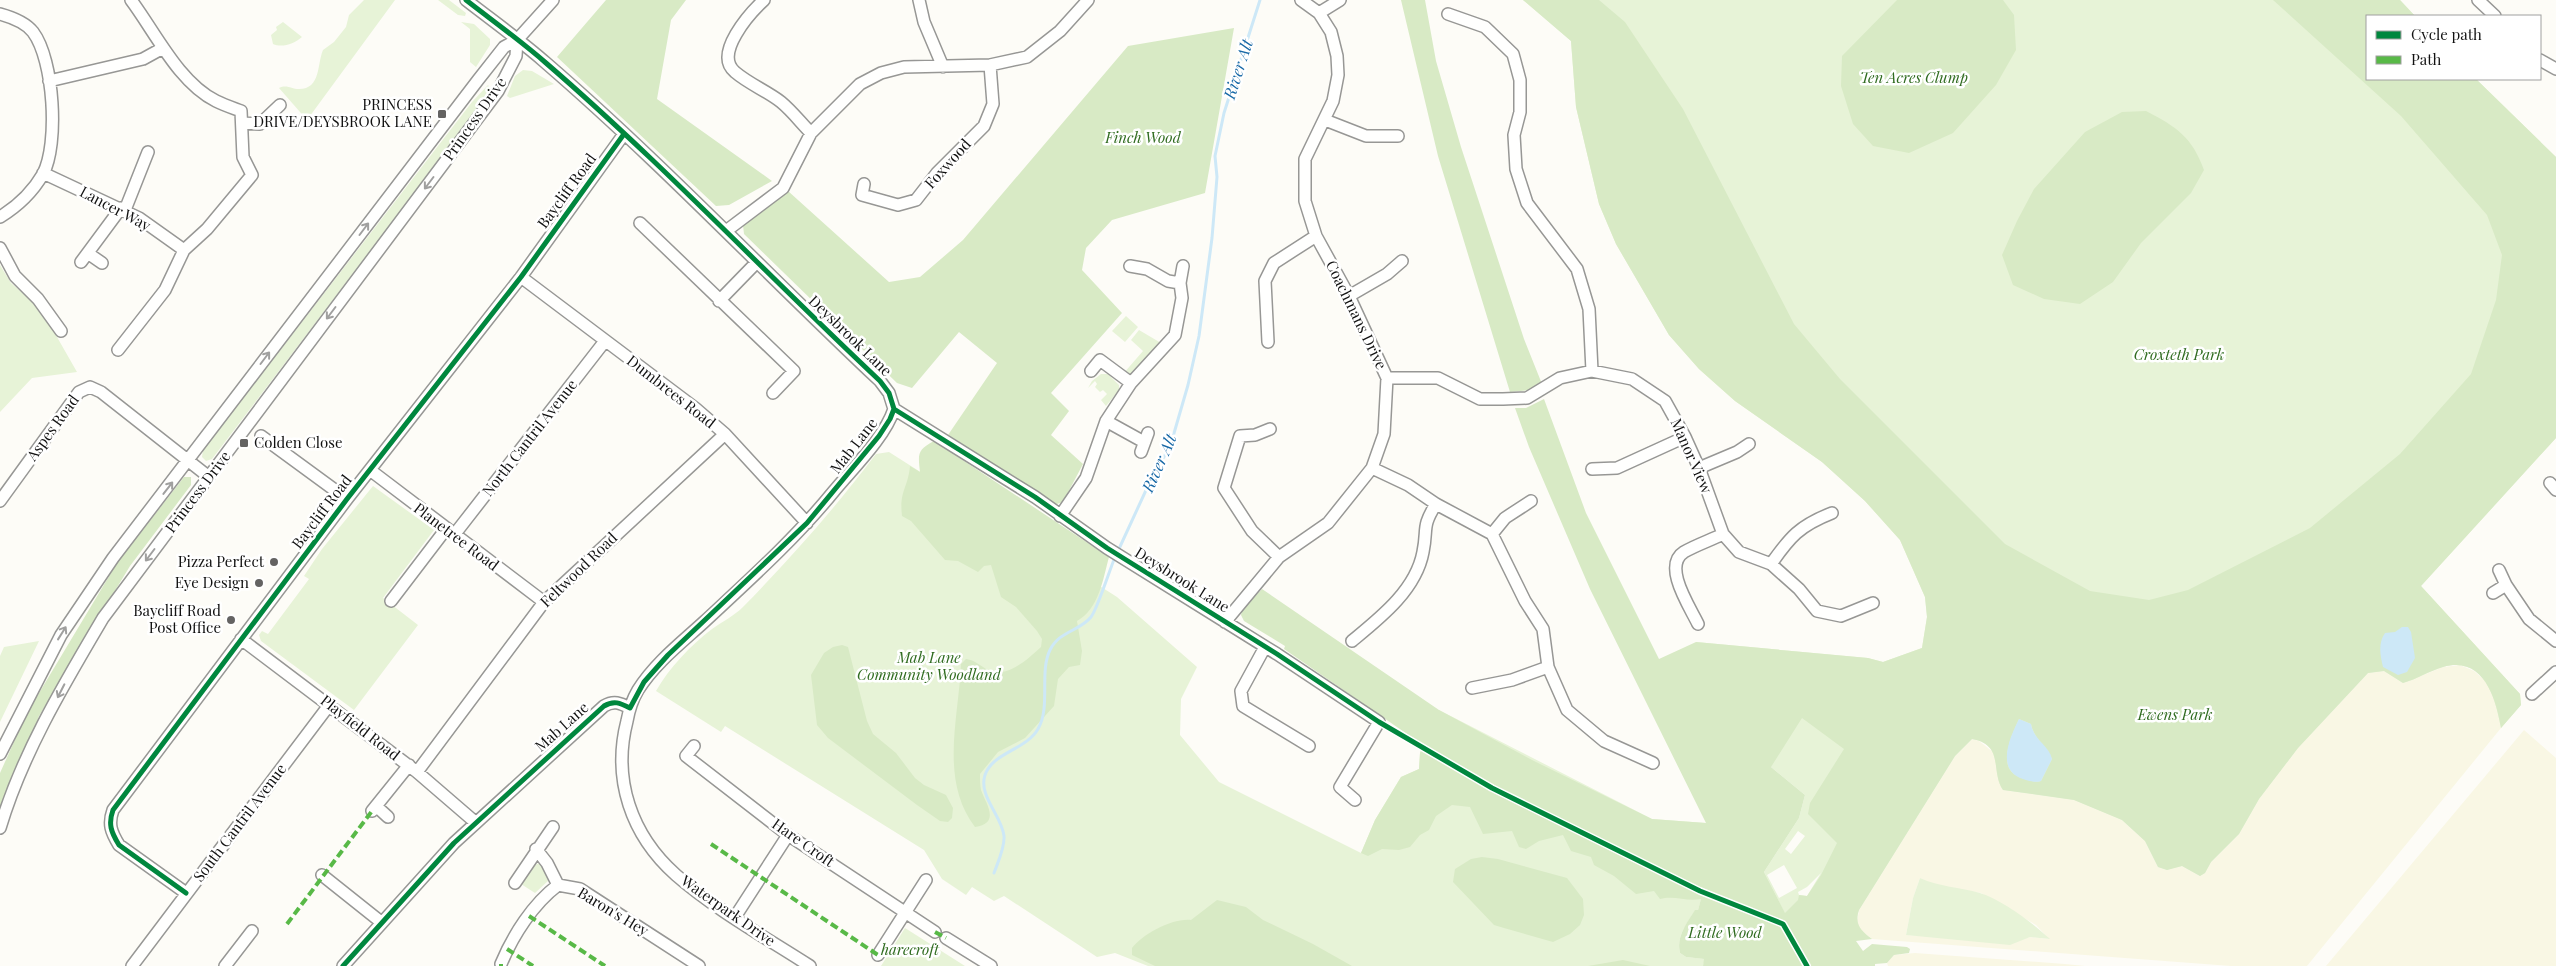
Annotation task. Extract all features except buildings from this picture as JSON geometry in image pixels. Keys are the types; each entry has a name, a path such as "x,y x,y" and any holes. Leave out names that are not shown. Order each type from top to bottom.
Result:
{"street":[{"path":"118,350 165,290 184,250 207,229 252,174 243,157 242,110 215,101 192,84 163,48 131,0"},
{"name":"Deysbrook Lane","path":"466,0 548,64 726,231 756,263 880,381 889,393 894,409 1036,497 1106,548 1277,654 1379,722 1340,787 1355,800"},
{"path":"517,40 553,0"},
{"path":"764,0 743,21 729,48 729,60 734,71 782,103 811,133"},
{"path":"919,0 924,22 943,67"},
{"path":"726,231 783,188 811,133 860,84 881,73 904,67 990,65 1026,56 1060,31 1088,0"},
{"name":"Coachmans Drive","path":"1225,622 1279,557 1328,523 1372,468 1384,434 1387,378 1350,296 1316,236 1305,201 1305,159 1333,101 1338,75 1337,56 1331,32 1319,14 1302,0"},
{"path":"1319,14 1340,0"},
{"path":"2478,0 2493,15"},
{"path":"0,14 13,18 32,31 43,51 49,81 52,122 48,158 43,173 28,196 0,217"},
{"path":"1448,14 1485,27 1513,54 1520,80 1520,112 1514,135 1516,169 1526,203 1577,269 1589,309 1592,371"},
{"name":"Princess Drive","path":"0,754 61,635 113,558 481,76 504,47 517,40"},
{"name":"Princess Drive","path":"0,828 22,772 71,672 103,618 498,91 516,56 517,40"},
{"path":"49,81 144,59 163,48"},
{"path":"2541,61 2556,69"},
{"name":"Foxwood","path":"864,184 862,195 898,205 916,200 937,173 984,126 994,104 990,65"},
{"path":"481,76 495,78 498,91"},
{"path":"242,123 260,124 280,105"},
{"path":"1325,120 1366,136 1398,136"},
{"name":"Baycliff Road","path":"186,893 119,845 112,834 109,821 113,810 347,499 521,277 624,134"},
{"path":"80,262 89,254 123,209 148,152"},
{"name":"Lancer Way","path":"43,173 123,209 184,250"},
{"path":"640,223 794,371 773,393"},
{"path":"1268,342 1264,315 1264,281 1274,263 1316,236"},
{"path":"0,248 14,276 38,299 61,331"},
{"path":"89,254 102,263"},
{"path":"1350,296 1387,274 1402,261"},
{"path":"719,301 756,263"},
{"path":"1060,516 1086,478 1106,421 1131,383 1175,335 1182,298 1180,283 1182,266"},
{"path":"1130,267 1147,269 1168,282 1180,283"},
{"name":"Dumbrees Road","path":"521,277 695,408 725,434 807,524"},
{"name":"North Cantril Avenue","path":"391,601 450,532 605,341"},
{"path":"1091,371 1100,360 1131,383"},
{"name":"Manor View","path":"1387,378 1438,378 1480,399 1528,398 1560,378 1592,371 1632,379 1665,401 1685,437 1699,468 1724,534 1739,552 1771,564 1799,589 1817,611 1841,616 1873,603"},
{"name":"Aspes Road","path":"0,501 79,392 90,387 101,392 188,461"},
{"name":"Mab Lane","path":"343,966 381,922 475,822 604,706 611,702 619,702 630,708 644,682 668,655 807,524 879,436 894,409"},
{"path":"1106,421 1144,442"},
{"path":"1270,429 1255,435 1240,436 1224,488 1252,531 1279,557"},
{"name":"Feltwood Road","path":"388,816 374,809 413,769 544,602 725,434"},
{"path":"261,436 347,499"},
{"path":"1592,469 1617,468 1685,437"},
{"path":"1699,468 1737,452 1749,444"},
{"path":"188,461 209,477"},
{"path":"1372,468 1408,485 1436,504 1492,534 1525,601 1543,629 1548,667 1567,710 1604,740 1654,763"},
{"name":"Planetree Road","path":"370,470 544,602"},
{"path":"1492,534 1505,518 1531,501"},
{"path":"1352,642 1413,582 1423,552 1425,522 1436,504"},
{"path":"1771,564 1791,536 1816,519 1832,513"},
{"path":"1698,624 1676,578 1675,563 1682,553 1724,534"},
{"path":"2499,570 2506,585 2529,619 2556,641"},
{"path":"2493,593 2506,585"},
{"name":"Playfield Road","path":"241,639 330,704 413,769 475,822"},
{"path":"1265,647 1241,691 1243,706 1309,746"},
{"path":"1472,688 1512,680 1548,667"},
{"path":"2532,694 2556,672"},
{"name":"South Cantril Avenue","path":"132,966 330,704"},
{"name":"Waterpark Drive","path":"630,708 623,737 622,764 625,793 634,820 649,845 675,874 710,902 804,964"},
{"name":"Hare Croft","path":"694,746 686,756 788,835 935,932"},
{"path":"515,883 553,826"},
{"path":"735,917 788,835"},
{"path":"536,849 547,863 558,885"},
{"path":"322,875 381,922"},
{"path":"878,955 926,880"},
{"name":"Baron's Hey","path":"501,964 508,949 529,916 549,892 558,885 580,889 699,966"},
{"path":"225,966 252,931"},
{"path":"946,938 991,966"}],"shaded area":[{"path":"2460,665 2474,671 2489,684 2497,706 2501,728 2307,966 2231,966 1872,939 1861,931 1857,922 1859,910 1955,756 1972,739 1979,741 1993,752 1997,764 1998,778 2003,790 2074,800 2122,820 2145,841 2158,867 2167,870 2182,866 2200,876 2205,873 2211,862 2239,834 2259,799 2298,748 2368,673 2384,671 2403,683 2443,667","holes":["1920,878 1934,885 1981,893 2036,925 2049,939 2030,937 2020,940 1906,935 1913,898"]},
{"path":"2524,730 2556,758 2556,966 2326,966"},
{"path":"1915,953 2085,966 1888,966 1887,963 1894,955"}],"green space":[{"path":"364,0 395,0 307,120 279,88 299,89 311,85 317,75 323,50 334,42 346,27 349,15"},
{"path":"438,0 449,0 466,13 465,16 458,15"},
{"path":"606,0 686,0 671,20 657,99 772,181 729,205 716,206 557,57"},
{"path":"1401,0 1425,0 1436,61 1461,147 1524,339 1542,384 1530,390 1510,392 1438,156"},
{"name":"Croxteth Park","path":"1523,0 2400,0 2414,15 2366,15 2366,80 2477,80 2556,157 2556,438 2421,586 2520,694 2521,705 2501,728 2496,705 2486,682 2469,667 2457,665 2443,667 2403,683 2384,671 2368,673 2298,748 2259,799 2239,834 2211,862 2205,873 2200,876 2182,866 2167,870 2158,867 2145,841 2122,820 2074,800 2003,790 1999,783 1993,753 1982,742 1972,739 1955,756 1859,910 1858,923 1872,939 1785,914 1764,872 1799,818 1805,795 1771,767 1696,642 1868,658 1883,662 1922,648 1927,617 1925,597 1900,540 1865,501 1822,462 1735,401 1699,369 1669,335 1616,244 1599,204 1576,107 1571,41","holes":["1798,831 1805,836 1791,854 1785,849","1784,865 1797,888 1779,898 1767,875","1821,873 1807,896 1799,895 1798,892 1807,887"]},
{"name":"Ewens Park","path":"1523,0 1599,0 1625,22 1683,109 1794,324 1840,379 2005,544 2090,591 2149,600 2188,590 2310,528 2400,454 2471,374 2496,300 2502,255 2487,215 2401,116 2273,0 2400,0 2414,15 2366,15 2366,80 2477,80 2556,157 2556,438 2421,586 2520,694 2521,705 2501,728 2496,705 2486,682 2469,667 2457,665 2443,667 2403,683 2384,671 2368,673 2298,748 2259,799 2239,834 2211,862 2205,873 2200,876 2182,866 2167,870 2158,867 2145,841 2122,820 2074,800 2003,790 1999,783 1993,753 1982,742 1972,739 1955,756 1859,910 1858,923 1872,939 1856,941 1863,951 1872,944 1907,947 1910,949 1909,953 1894,955 1887,963 1875,964 1875,966 1703,966 1704,959 1686,957 1680,953 1679,947 1681,936 1688,920 1695,910 1698,910 1701,899 1660,899 1654,891 1636,894 1614,876 1594,865 1591,857 1571,851 1563,835 1539,841 1526,849 1519,847 1512,831 1483,834 1470,807 1452,805 1436,816 1429,830 1420,835 1410,847 1399,850 1382,849 1368,856 1361,853 1375,820 1401,777 1419,769 1420,753 1423,745 1284,649 1285,646 1244,621 1241,615 1242,610 1262,589 1439,710 1534,761 1652,819 1706,823 1590,589 1529,447 1515,408 1526,408 1544,399 1586,513 1659,659 1696,642 1868,658 1883,662 1922,648 1927,617 1925,597 1900,540 1865,501 1822,462 1735,401 1699,369 1669,335 1616,244 1599,204 1576,107 1571,41","holes":["1802,718 1844,749 1810,803 1808,814 1837,843 1821,875 1807,896 1799,895 1798,900 1785,913 1764,872 1799,818 1805,795 1771,767","2019,719 2031,724 2035,734 2052,759 2039,782 2014,774 2009,768 2007,761 2009,743"]},
{"name":"Ten Acres Clump","path":"1897,0 2003,0 2014,15 2016,50 1996,85 1953,133 1909,153 1873,146 1853,124 1841,86 1842,56"},
{"path":"283,22 302,37 288,45 280,46 273,44 271,35 277,30 276,27"},
{"path":"461,22 474,24 490,39 490,45 476,67 470,62 470,29"},
{"name":"Finch Wood","path":"1234,28 1205,193 1112,220 1086,248 1082,270 1122,313 1051,393 1069,411 1051,435 1083,464 1063,502 1054,505 948,435 997,363 959,332 912,388 897,383 744,234 743,225 788,191 889,282 920,277 963,240 1128,46"},
{"path":"523,70 532,71 554,84 510,98 507,96 515,76"},
{"path":"488,85 490,88 485,100 212,459 206,461 202,457 203,450 472,102"},
{"path":"2146,111 2175,128 2189,141 2194,149 2204,170 2191,193 2141,243 2113,282 2080,304 2044,299 2013,285 2002,255 2034,189 2085,132 2122,112"},
{"path":"0,265 11,283 41,309 77,372 32,378 0,412"},
{"path":"1126,316 1138,327 1125,342 1112,331"},
{"path":"1139,330 1161,343 1132,374 1123,374 1143,351 1131,340"},
{"path":"1101,374 1108,374 1119,385 1119,390 1106,406 1101,400 1107,394 1103,390 1100,392 1095,387 1097,384 1095,381 1088,388 1092,381"},
{"path":"934,441 1109,557 1102,584 1095,601 1084,616 1077,621 1082,651 1080,665 1069,667 1058,679 1054,706 1025,738 998,752 980,774 981,790 990,812 990,817 988,822 975,827 964,809 957,789 954,769 955,726 961,664 966,659 976,662 990,671 1004,672 1018,666 1041,647 1042,639 1016,607 1001,597 991,565 984,566 978,572 958,561 945,560 911,521 902,516 902,501 910,466 920,472 920,453 924,447"},
{"name":"Mab Lane Community Woodland","path":"889,452 1117,597 1197,667 1181,699 1180,735 1219,782 1361,853 1375,820 1401,777 1419,769 1420,753 1439,710 1652,819 1706,823 1703,893 1698,910 1695,911 1688,921 1679,942 1680,953 1686,957 1705,959 1703,966 1148,966 1115,953 1097,957 1004,896 994,901 972,887 966,895 942,879 924,850 725,726 721,732 656,691 674,665 696,642 740,610 778,570 829,513 876,454"},
{"path":"184,477 191,477 191,485 130,566 39,716 0,829 0,773 27,713 117,563"},
{"path":"373,486 434,530 383,598 418,625 354,710 261,641 259,635 262,631 268,634 309,579 304,576 322,549"},
{"path":"39,641 0,722 0,656 4,647"},
{"path":"842,645 848,647 867,721 873,734 896,753 915,778 924,785 946,795 953,808 952,818 948,822 940,821 917,805 828,738 817,725 811,675 824,653 833,647"},
{"path":"1482,857 1498,859 1567,878 1583,899 1584,915 1580,925 1570,934 1553,942 1494,925 1453,882 1455,869 1471,859"},
{"path":"540,863 547,871 548,881 535,893 521,884 532,866"},
{"path":"1920,878 1989,896 2017,913 2050,939 2030,937 2010,945 1906,935 1913,898"},
{"path":"1217,900 1246,907 1263,920 1313,944 1352,966 1155,966 1132,955 1132,948 1150,932 1167,924 1191,920"},
{"name":"harecroft","path":"905,928 965,966 881,966"},
{"path":"1623,960 1650,966 1588,966"}],"water":[{"path":"2402,627 2408,627 2411,632 2415,658 2407,672 2398,675 2383,667 2380,645 2385,633 2395,632"},
{"path":"2019,719 2031,724 2035,735 2048,750 2052,759 2041,781 2034,782 2023,779 2014,775 2009,768 2007,752"}],"waterway":[{"name":"River Alt","path":"1118,551 1153,475 1170,447 1188,385 1199,336 1212,238 1217,177 1215,156 1224,113 1260,0"},
{"name":"River Alt","path":"994,873 1002,850 1004,836 999,821 987,798 984,783 985,775 995,761 1026,742 1038,729 1044,710 1045,669 1050,650 1059,639 1086,622 1094,613 1115,557"}],"marked path":[{"path":"287,924 372,811"},
{"path":"711,844 878,955"},
{"path":"529,916 605,966"},
{"path":"935,932 946,938"},
{"path":"507,949 533,966"}],"cycle path":[{"path":"466,0 546,63 674,180 880,381 889,393 894,409 1035,497 1107,548 1277,654 1379,722 1492,788 1700,891 1783,924 1807,966"},
{"path":"186,893 119,845 111,828 113,810 347,499 521,277 624,134"},
{"path":"343,966 454,843 604,706 617,703 630,708 644,682 668,655 807,523 879,436 894,409"}],"place":[{"name":"PRINCESS DRIVE/DEYSBROOK LANE","path":"442,114"},
{"name":"Colden Close","path":"244,443"},
{"name":"Pizza Perfect","path":"274,562"},
{"name":"Eye Design","path":"259,583"},
{"name":"Baycliff Road Post Office","path":"231,620"}],"park label":[{"name":"Little Wood","path":"1725,933"}]}
